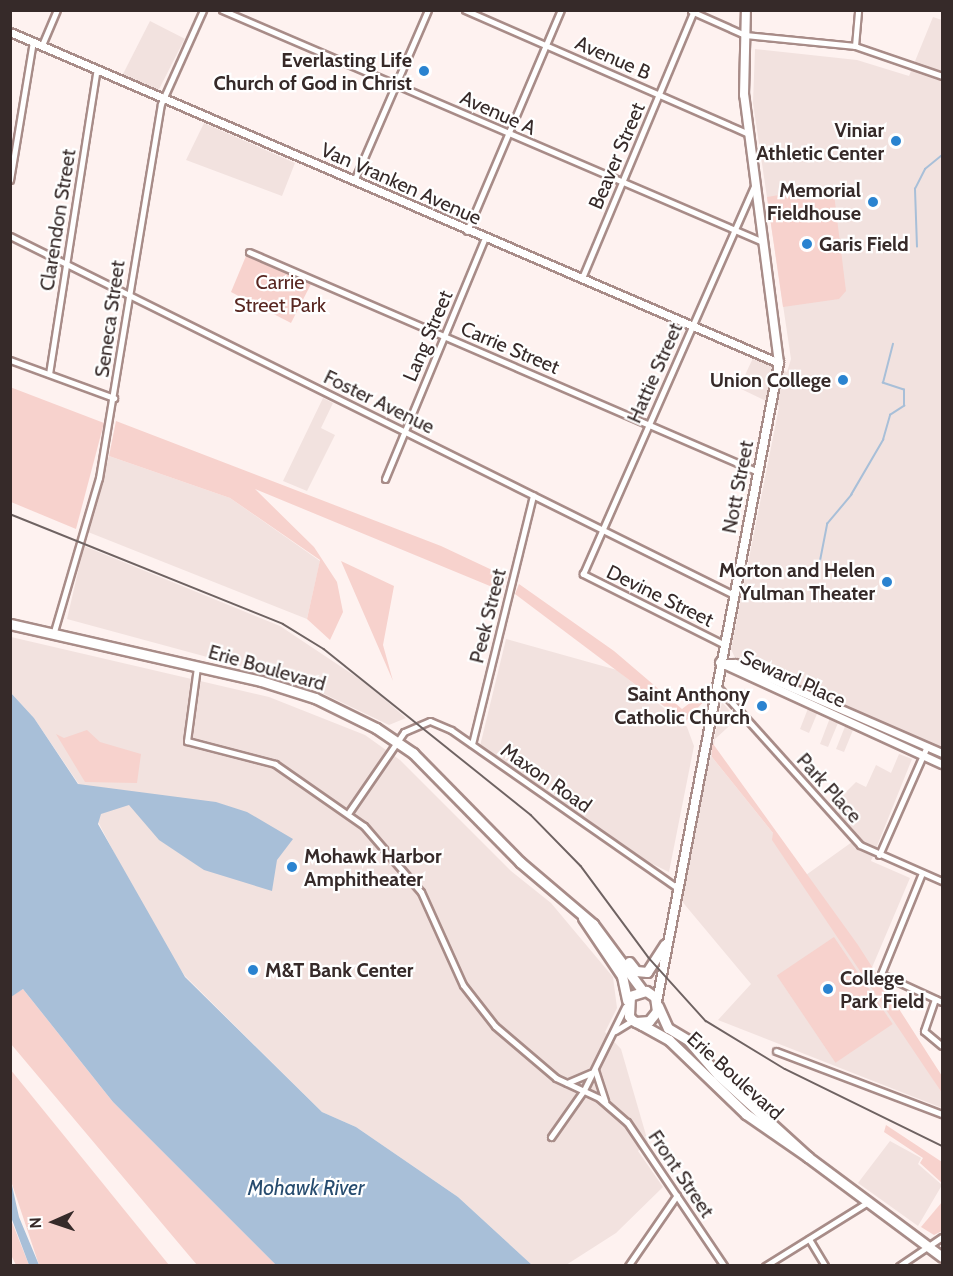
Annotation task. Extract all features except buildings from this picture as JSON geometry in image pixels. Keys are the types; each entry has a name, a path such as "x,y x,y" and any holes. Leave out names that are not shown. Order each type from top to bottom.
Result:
{"highway":[{"name":"Erie Boulevard","path":"10,624 197,667 315,698 397,742 583,918 619,957 657,1004 668,1028 688,1040 718,1076 808,1157"},
{"name":"Erie Boulevard","path":"583,918 622,976 626,1004 635,1021 669,1041 746,1113 942,1257"},
{"path":"619,957 647,972 665,944"},
{"path":"626,1004 644,990"},
{"path":"635,1021 649,1021 657,1004"}],"main road":[{"name":"Nott Street","path":"657,1004 661,965 779,363 749,134 746,10"},
{"name":"Nott Street","path":"644,990 661,965"}],"street":[{"path":"42,45 57,10"},
{"name":"Seneca Street","path":"53,635 99,478 114,398 127,294 164,99 203,10"},
{"name":"Avenue A","path":"222,10 763,242"},
{"path":"354,181 428,10"},
{"name":"Avenue B","path":"465,10 749,134"},
{"path":"467,231 561,10"},
{"path":"855,46 858,10"},
{"path":"692,11 745,35 855,46 942,76"},
{"name":"Beaver Street","path":"582,278 692,11"},
{"name":"Van Vranken Avenue","path":"10,32 467,231 779,363"},
{"path":"10,180 33,41"},
{"name":"Clarendon Street","path":"49,374 97,69"},
{"name":"Hattie Street","path":"583,574 755,184"},
{"name":"Foster Avenue","path":"10,236 734,595"},
{"name":"Lang Street","path":"385,479 485,238"},
{"name":"Carrie Street","path":"249,252 758,472"},
{"path":"10,360 114,398"},
{"name":"Peek Street","path":"472,744 533,495"},
{"name":"Devine Street","path":"583,574 723,644"},
{"name":"Seward Place","path":"719,662 735,663 942,753"},
{"name":"Seward Place","path":"719,662 942,764"},
{"name":"Front Street","path":"197,667 187,741 275,764 349,812 421,892 463,985 495,1026 565,1083 584,1090 607,1104 627,1122 724,1266"},
{"name":"Park Place","path":"715,683 860,845 942,881"},
{"name":"Maxon Road","path":"349,812 397,742 413,724 430,721 472,744 676,887"},
{"path":"879,855 927,746"},
{"path":"922,873 881,974 942,1002"},
{"path":"935,999 924,1031 942,1046"},
{"path":"551,1137 584,1090 615,1031 626,1004"},
{"path":"615,1031 635,1021"},
{"path":"776,1051 942,1114"},
{"path":"565,1083 586,1078 595,1069"},
{"name":"Front Street","path":"595,1069 597,1088 607,1104"},
{"path":"628,1266 677,1195"},
{"path":"765,1266 868,1202"},
{"path":"899,1266 942,1237"},
{"path":"809,1239 825,1266"}],"shaded area":[{"name":"Union College","path":"933,17 942,20 942,748 860,713 844,752 836,749 852,709 845,706 828,747 820,744 836,702 824,697 809,733 800,729 814,693 735,658 731,649 779,407 739,388 753,358 787,372 791,359 753,103 755,49 857,60 909,76"},
{"path":"150,21 185,39 158,92 123,74"},
{"path":"204,123 295,163 282,196 186,160"},
{"path":"323,398 333,403 321,428 335,435 307,491 283,481"},
{"path":"109,456 230,498 320,561 307,619 88,532"},
{"path":"84,546 280,626 367,684 406,718 389,725 299,682 67,619"},
{"path":"11,637 269,697 365,735 400,760 511,871 551,903 613,977 617,1008 605,1032 621,1049 648,1142 638,1151 663,1187 616,1233 566,1265 532,1265 458,1197 356,1127 322,1112 185,976 154,930 78,783 34,718 11,693"},
{"path":"506,639 617,670 687,727 694,746 669,872 638,857 480,746"},
{"path":"722,702 737,719 715,739 712,757 773,833 799,880 859,837 832,806 856,782 866,787 876,765 891,773 899,754 912,759 871,861 910,878 868,977 942,1093 942,1108 718,1020 751,984 680,899"},
{"path":"890,1141 921,1158 918,1164 942,1185 918,1226 858,1183"}],"green space":[{"name":"Garis Field","path":"833,186 846,291 839,299 783,307 767,197"},
{"name":"Carrie Street Park","path":"246,256 311,284 291,323 231,292"},
{"path":"10,387 104,423 76,529 11,502"},
{"path":"116,421 441,546 507,577 502,591 255,489 314,547 337,582 343,612 330,640 307,619 320,560 230,498 109,456"},
{"path":"341,561 394,586 383,645 393,681"},
{"path":"519,584 614,651 682,709 703,693 705,700 685,722 515,594"},
{"path":"87,730 100,742 141,754 137,783 85,782 56,734 64,738"},
{"path":"711,741 858,945 942,1076 942,1093 772,840 773,833 712,757"},
{"name":"College Park Field","path":"834,937 893,1024 836,1063 777,976"},
{"path":"23,989 113,1102 276,1265 197,1265 11,1044 10,997"},
{"path":"10,1069 169,1265 39,1265 11,1181"},
{"path":"886,1125 942,1162 942,1183 920,1163 923,1158 884,1132"},
{"path":"942,1202 942,1231 934,1235 921,1227"},
{"path":"10,1217 29,1265 16,1265 11,1255"}],"water":[{"name":"Mohawk River","path":"11,693 34,718 78,784 216,802 247,812 293,839 277,860 272,891 204,870 159,840 129,805 101,814 98,824 185,977 322,1112 356,1127 458,1197 532,1265 276,1265 113,1102 23,989 11,997"},
{"path":"11,1181 19,1217 39,1265 29,1265 11,1217"}],"waterway":[{"path":"917,247 915,189 925,169 942,155"},
{"path":"820,561 827,524 851,495 883,440 890,415 904,406 904,390 883,383 893,344"}],"railway":[{"path":"10,514 283,624 324,649 531,815 581,866 649,958 706,1021 785,1069 942,1146"}],"place":[{"name":"Everlasting Life Church of God in Christ","path":"424,71"},
{"name":"Viniar Athletic Center","path":"896,141"},
{"name":"Memorial Fieldhouse","path":"873,202"},
{"name":"Garis Field","path":"807,244"},
{"name":"Union College","path":"843,380"},
{"name":"Morton and Helen Yulman Theater","path":"887,582"},
{"name":"Saint Anthony Catholic Church","path":"762,706"},
{"name":"Mohawk Harbor Amphitheater","path":"292,867"},
{"name":"M&T Bank Center","path":"253,970"},
{"name":"College Park Field","path":"828,989"}]}
